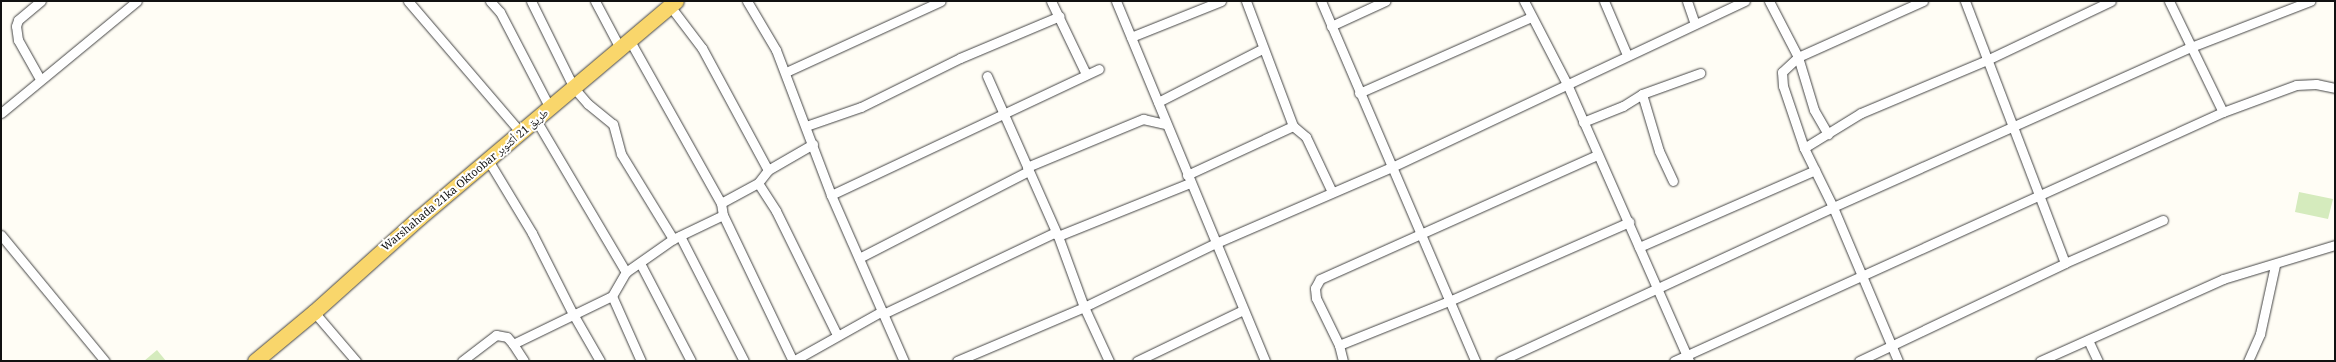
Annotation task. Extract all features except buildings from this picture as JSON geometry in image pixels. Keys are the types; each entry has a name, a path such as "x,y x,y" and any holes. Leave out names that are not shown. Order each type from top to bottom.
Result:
{"main road":[{"name":"Warshahada 21ka Oktoobar طريق 21 أكتوبر","path":"255,361 314,312 488,160 673,4"}],"street":[{"path":"40,79 18,40 16,26 18,20 42,1"},
{"path":"1,113 40,79 137,1"},
{"path":"408,1 521,133"},
{"path":"490,1 500,12 550,108"},
{"path":"531,1 574,88 588,104 613,124 621,154 677,238 744,361"},
{"path":"595,1 625,45 721,203 723,215 793,361 837,336 883,313 1057,234 1188,179 1292,126"},
{"path":"748,1 761,21 786,72 831,195 904,361"},
{"path":"786,72 941,1"},
{"path":"1051,1 1060,16 1086,74"},
{"path":"1116,1 1158,102 1165,124 1265,361"},
{"path":"1131,37 1221,1"},
{"path":"1246,1 1262,49 1292,126 1306,137 1332,192"},
{"path":"1321,1 1359,93 1422,234 1475,361"},
{"path":"1331,26 1385,1"},
{"path":"1524,1 1567,84 1597,155 1629,222 1656,291 1688,358"},
{"path":"1604,1 1627,55"},
{"path":"1687,1 1695,24"},
{"path":"957,361 1084,307 1216,243 1392,167 1627,55 1746,1"},
{"path":"1769,1 1798,57 1814,110 1828,134"},
{"path":"1898,361 1833,207 1804,148 1782,80 1782,72 1798,57 1923,1"},
{"path":"1965,1 2015,128 2039,197 2065,263"},
{"path":"1804,148 1861,113 1987,60 2111,1"},
{"path":"2169,1 2223,112"},
{"path":"1500,361 1656,291 1833,207 2015,128 2191,47 2310,1"},
{"path":"673,4 702,48 768,170"},
{"path":"806,126 862,107 960,58 1060,16"},
{"path":"1359,93 1531,17"},
{"path":"1158,102 1262,49"},
{"path":"831,195 1003,112 1099,69"},
{"path":"1583,122 1623,106 1642,94 1700,73"},
{"path":"988,76 1027,169 1057,234 1084,307 1109,361"},
{"path":"1674,361 1688,358 2223,112 2296,85 2316,84 2335,88"},
{"path":"1642,94 1659,151 1673,181"},
{"path":"859,258 1027,169 1143,119 1165,124"},
{"path":"536,120 626,272"},
{"path":"721,203 758,183 768,170 813,144"},
{"path":"1343,361 1339,345 1316,298 1315,288 1320,279 1597,155"},
{"path":"488,160 532,233 573,314 600,361"},
{"path":"1639,246 1815,170"},
{"path":"758,183 776,211 837,336"},
{"path":"513,344 612,296 626,272 677,238 723,215"},
{"path":"1859,361 2065,263 2163,220"},
{"path":"1339,345 1450,301 1629,222"},
{"path":"1,235 105,361"},
{"path":"2040,361 2223,279 2275,265 2335,245"},
{"path":"640,263 691,361"},
{"path":"2248,361 2260,334 2275,265"},
{"path":"612,296 641,361"},
{"path":"1137,361 1243,310"},
{"path":"314,312 356,361"},
{"path":"462,361 496,335 507,337 524,361"},
{"path":"2088,340 2098,361"}],"green space":[{"path":"2299,192 2333,199 2328,219 2295,212"},
{"path":"157,350 166,361 144,361"}]}
